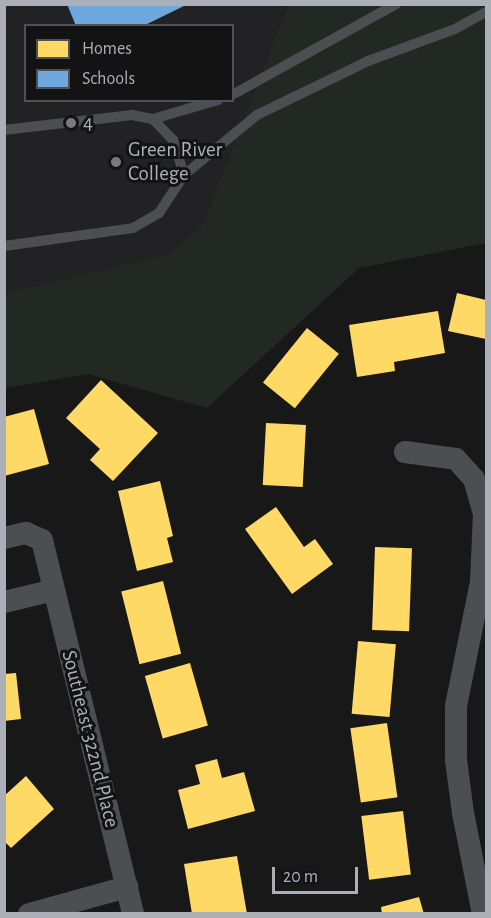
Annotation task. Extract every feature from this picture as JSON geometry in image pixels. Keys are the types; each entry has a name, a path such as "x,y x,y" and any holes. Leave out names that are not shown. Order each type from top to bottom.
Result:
{"street":[{"path":"405,452 456,459 474,479 483,513 481,582 456,706 456,760 463,813 483,914"},
{"name":"Southeast 322nd Place","path":"4,538 26,533 42,540 134,914"},
{"path":"4,602 54,590"},
{"path":"29,914 127,887"}],"lane":[{"path":"234,94 396,4"},
{"path":"4,246 133,228 159,213 184,175 257,115 368,61 455,29 486,12"},
{"path":"4,130 132,115 153,119 211,102"},
{"path":"153,119 173,140 184,175"}],"shaded area":[{"name":"Green River College","path":"5,5 288,5 203,224 169,254 5,293"},
{"path":"288,5 486,5 486,243 359,268 207,408 88,374 5,388 5,293 169,254 203,224"}],"building: Homes":[{"path":"457,293 486,300 486,339 448,331"},
{"path":"438,311 445,353 394,362 395,371 357,377 349,325"},
{"path":"307,328 339,354 295,408 263,382"},
{"path":"101,380 158,433 113,481 90,460 100,449 66,418"},
{"path":"34,409 49,464 4,476 4,417"},
{"path":"266,423 306,425 303,487 263,485"},
{"path":"160,481 173,536 167,538 173,562 137,571 118,491"},
{"path":"276,507 304,547 315,539 333,564 292,594 245,529"},
{"path":"375,547 412,548 409,631 372,630"},
{"path":"163,581 181,654 139,664 121,591"},
{"path":"358,641 396,644 389,717 352,714"},
{"path":"190,663 208,725 163,738 145,676"},
{"path":"16,673 21,719 4,721 4,674"},
{"path":"387,723 397,797 361,802 350,728"},
{"path":"217,759 222,778 244,772 255,811 188,829 178,790 200,784 195,765"},
{"path":"26,776 54,809 11,848 4,841 4,796"},
{"path":"403,811 411,875 369,880 361,816"},
{"path":"237,856 247,914 192,914 184,864"},
{"path":"419,897 424,914 382,914 381,907"}],"building: Schools":[{"path":"67,4 188,4 147,24 75,24"}],"place":[{"name":"4","path":"71,123"},
{"name":"Green River College","path":"116,162"}]}
